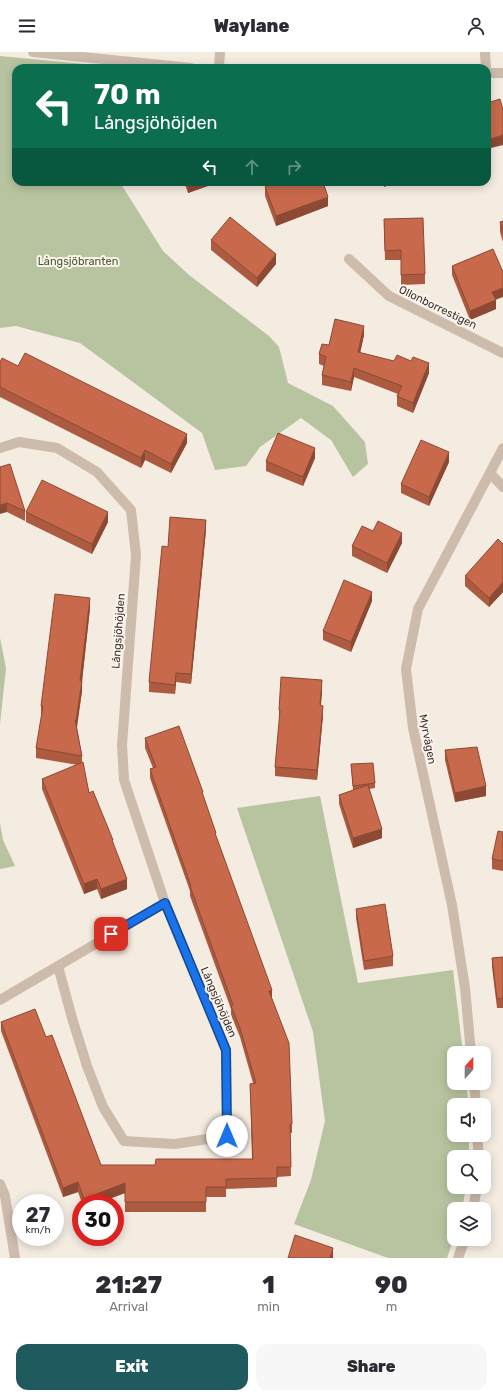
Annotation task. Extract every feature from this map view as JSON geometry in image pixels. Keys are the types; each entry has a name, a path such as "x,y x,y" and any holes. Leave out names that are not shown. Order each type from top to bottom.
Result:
{"street":[{"path":"33,52 152,64"},
{"path":"219,64 220,52"},
{"path":"485,52 486,64"},
{"path":"491,73 503,73"},
{"name":"Ollonborrestigen","path":"349,259 389,296 503,353"},
{"name":"Långsjöhöjden","path":"0,448 19,442 57,448 97,472 131,510 136,555 122,745 124,780 165,903 226,1050 227,1136 175,1144 124,1141 103,1107 87,1066 58,966"},
{"name":"Myrvägen","path":"470,1046 464,988 452,905 413,728 406,669 418,609 453,541 491,474 503,448"},
{"path":"491,474 503,487"},
{"path":"0,1000 165,903"},
{"path":"0,1184 5,1196 15,1258"},
{"path":"458,1258 462,1246"}],"green space":[{"name":"Långsjöbranten","path":"0,56 85,64 12,64 12,186 122,186 163,251 189,275 269,336 279,347 288,383 333,406 365,442 368,464 353,477 331,440 301,418 260,447 246,466 215,470 202,433 80,343 16,326 0,328"},
{"path":"0,638 6,668 0,724"},
{"path":"320,796 358,983 453,970 462,1046 447,1046 447,1090 467,1090 468,1098 447,1098 447,1142 469,1142 469,1150 447,1150 447,1194 465,1194 463,1202 447,1202 447,1246 451,1246 447,1258 388,1258 294,1224 311,1180 325,1121 313,1032 237,808"},
{"path":"0,823 3,840 15,866 0,869"}],"building":[{"path":"500,99 503,110 503,135 491,139 491,102"},
{"path":"324,186 328,197 276,216 265,187"},
{"path":"230,217 276,254 257,278 211,240"},
{"path":"423,218 425,274 401,275 401,250 385,251 384,219"},
{"path":"503,221 503,232 500,222"},
{"path":"493,249 503,272 503,288 492,292 496,300 470,311 452,266"},
{"path":"335,319 364,326 358,352 394,361 397,355 411,361 413,357 429,363 413,403 397,396 402,386 354,368 351,382 322,375 326,357 319,354 322,344 329,345"},
{"path":"25,353 187,434 171,464 145,450 141,458 0,387 0,362 2,358 18,366"},
{"path":"278,433 315,448 303,477 266,461"},
{"path":"421,440 449,452 429,497 401,484"},
{"path":"10,464 25,511 7,503 0,505 0,467"},
{"path":"42,480 108,512 92,544 26,512"},
{"path":"170,517 206,520 191,674 176,673 175,685 149,682 162,546 168,547"},
{"path":"378,521 402,533 387,563 352,546 362,526 373,531"},
{"path":"498,539 503,544 503,582 489,598 465,576"},
{"path":"344,580 372,592 351,642 323,631"},
{"path":"55,594 90,598 80,681 82,681 76,721 75,720 82,756 36,748 43,706 41,706"},
{"path":"281,677 322,680 320,705 323,706 317,770 275,767"},
{"path":"179,726 203,792 215,833 272,990 269,991 289,1043 292,1124 290,1124 291,1167 277,1167 277,1178 226,1179 226,1187 206,1187 206,1202 125,1202 125,1183 97,1194 82,1194 78,1182 63,1188 1,1022 35,1009 46,1037 52,1035 101,1165 155,1165 156,1159 253,1159 250,1084 256,1083 240,1028 231,1006 233,1005 150,769 156,767 145,738"},
{"path":"477,747 486,786 455,793 445,750"},
{"path":"83,762 89,793 93,791 127,879 101,889 97,879 84,884 42,779"},
{"path":"373,763 375,783 353,786 351,764"},
{"path":"368,785 382,829 353,838 339,795"},
{"path":"498,831 503,832 503,861 492,859"},
{"path":"385,904 393,956 364,961 356,909"},
{"path":"503,957 503,998 497,999 492,958"},
{"path":"295,1235 333,1248 330,1258 288,1258"}],"route":[{"path":"111,934 165,903 226,1050 227,1136"}]}
